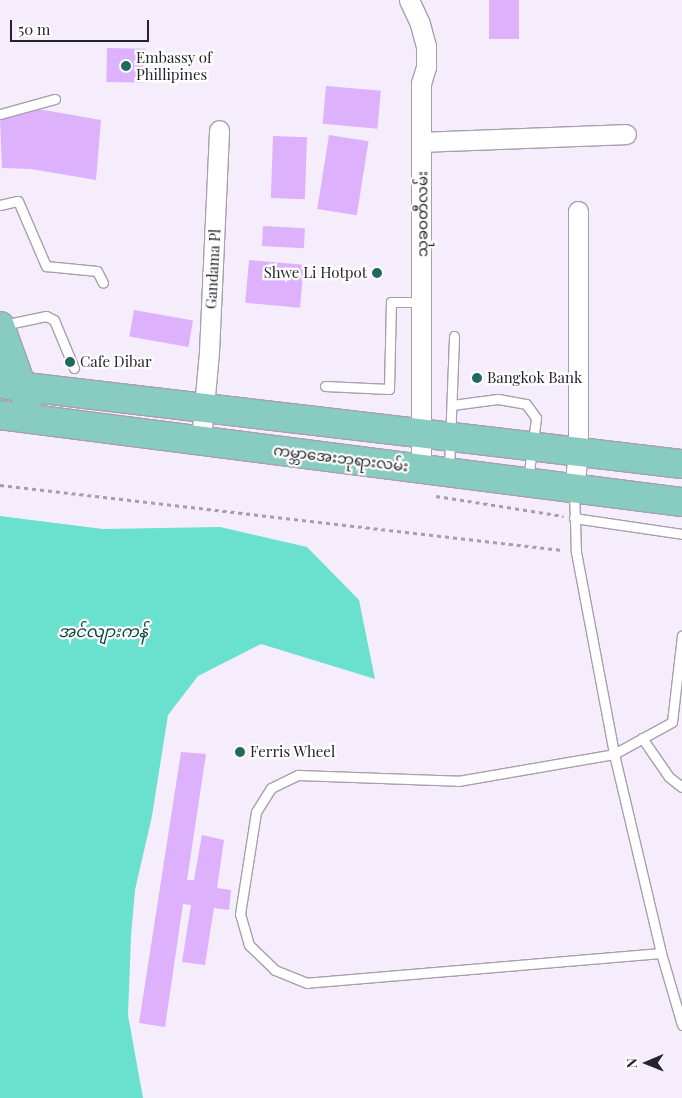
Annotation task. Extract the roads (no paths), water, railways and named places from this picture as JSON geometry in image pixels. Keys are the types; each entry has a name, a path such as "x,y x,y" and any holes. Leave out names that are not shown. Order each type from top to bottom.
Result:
{"main road":[{"path":"0,326 12,386 32,420"},
{"path":"12,386 423,432 578,454 682,464"},
{"name":"ကမ္ဘာအေးဘုရားလမ်း","path":"0,415 528,481 574,490 682,502"}],"street":[{"name":"သုခဝတီလမ်း","path":"409,0 420,24 426,46 426,67 421,83 423,432 421,468"},
{"name":"Gandama Pl","path":"201,440 205,408 220,130"},
{"path":"422,142 626,134"},
{"path":"574,490 578,454 578,211"}],"lane":[{"path":"0,114 56,99"},
{"path":"0,205 18,201 46,266 97,271 103,282"},
{"path":"325,386 389,390 391,302 422,302"},
{"path":"0,326 46,316 54,320 74,368"},
{"path":"448,471 452,436 454,336"},
{"path":"452,405 498,400 526,404 536,418 536,433 530,446 528,481"},
{"path":"574,490 576,552 614,754 661,953 682,1025"},
{"path":"574,518 682,534"},
{"path":"661,953 307,983 275,970 249,945 240,914 256,812 271,788 298,775 458,781 614,754 672,722 682,636"},
{"path":"642,738 669,777 682,788"}],"water":[{"name":"အင်လျားကန်","path":"0,516 103,529 220,527 307,547 359,600 375,679 261,644 198,676 168,715 152,816 135,890 131,936 128,1015 143,1098 0,1098"}],"place":[{"name":"Embassy of Phillipines","path":"126,66"},
{"name":"Shwe Li Hotpot","path":"377,273"},
{"name":"Cafe Dibar","path":"70,362"},
{"name":"Bangkok Bank","path":"477,378"},
{"name":"Ferris Wheel","path":"240,752"}]}
